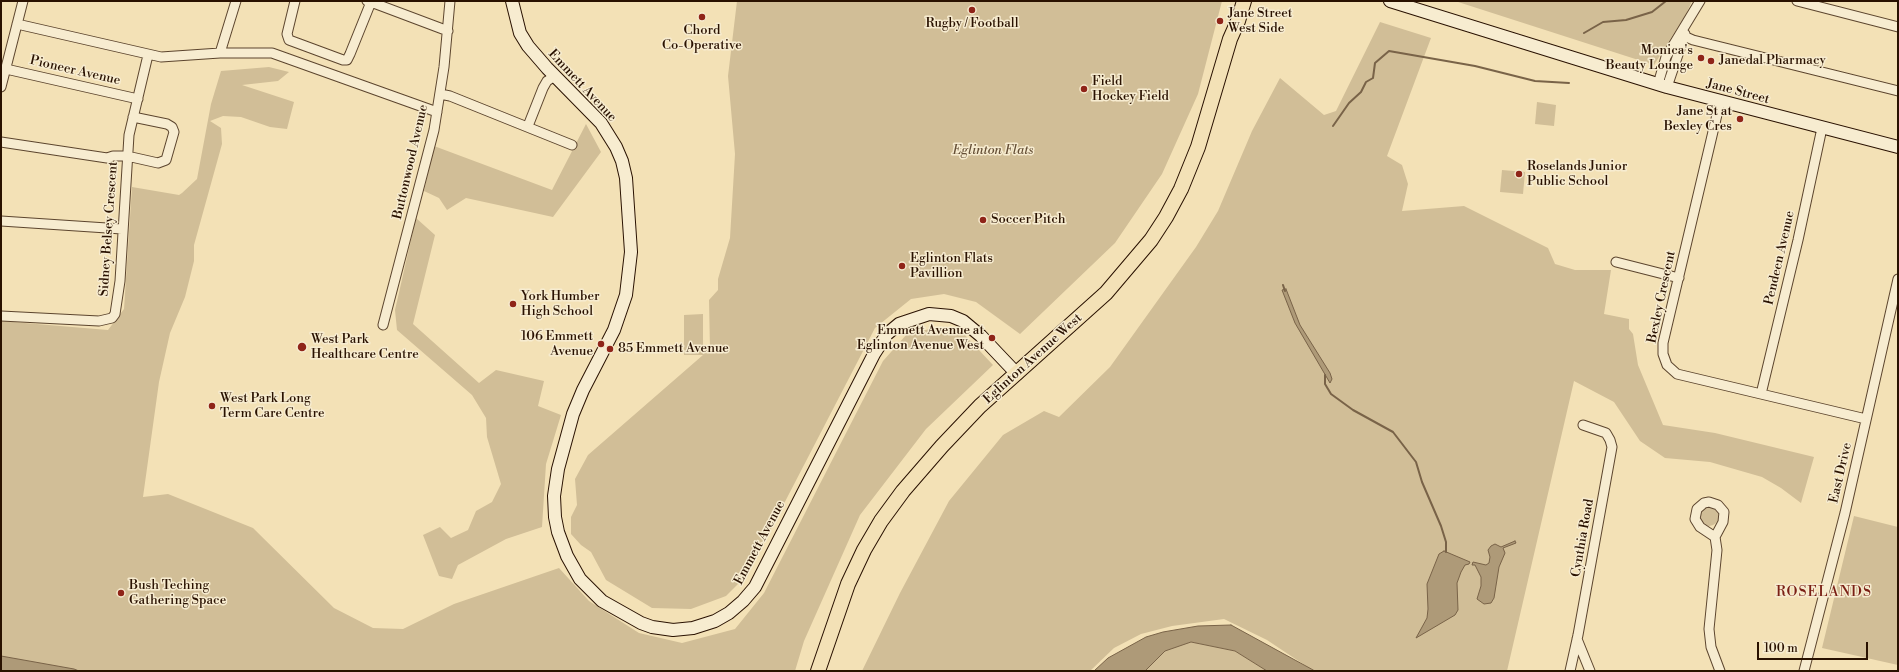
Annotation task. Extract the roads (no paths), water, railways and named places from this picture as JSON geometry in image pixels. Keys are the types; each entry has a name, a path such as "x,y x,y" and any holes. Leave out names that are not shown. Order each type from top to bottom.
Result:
{"main road":[{"name":"Eglinton Avenue West","path":"1230,39 1229,22 1234,1"},
{"name":"Eglinton Avenue West","path":"818,671 848,584 864,550 881,521 903,491 942,446 980,406 1106,293 1151,240 1166,217 1181,189 1198,147 1230,39 1238,21 1244,1"}],"street":[{"path":"1,87 23,1"},
{"path":"220,53 236,1"},
{"path":"295,1 287,34 289,40 343,60 347,60 350,54 369,2 448,31"},
{"name":"Buttonwood Avenue","path":"383,325 428,157 440,94 448,31 450,1"},
{"name":"Emmett Avenue","path":"512,1 520,33 536,57 591,111 605,129 622,161 628,194 631,252 626,295 614,330 582,390 573,414 560,461 554,496 558,532 572,567 592,593 632,620 652,627 683,629 704,625 715,620 729,613 743,601 755,587 874,354 887,334 899,324 929,314 951,316 963,321 981,336 1017,374"},
{"name":"Jane Street","path":"1390,1 1662,86 1898,147"},
{"path":"1662,86 1666,57 1700,1"},
{"path":"1797,1 1898,27"},
{"path":"1662,86 1694,12"},
{"path":"17,24 148,55 172,57 220,53 272,53 437,112"},
{"path":"1684,36 1693,40 1898,91"},
{"name":"Sidney Belsey Crescent","path":"1,316 99,320 112,318 117,304 120,281 122,229 129,135 148,55"},
{"name":"Pioneer Avenue","path":"6,69 138,99"},
{"path":"528,126 543,88 547,81 555,76"},
{"path":"440,94 450,96 528,126 572,145"},
{"name":"Bexley Crescent","path":"1720,102 1663,343 1663,354 1668,366 1677,374 1866,419"},
{"path":"1,142 106,158 113,156 127,156 162,162 168,157 174,132 169,125 133,117"},
{"name":"Pendeen Avenue","path":"1761,394 1798,240 1822,128"},
{"path":"1,221 122,229"},
{"path":"1616,262 1679,278"},
{"name":"East Drive","path":"1804,671 1845,513 1898,279"},
{"name":"Cynthia Road","path":"1570,671 1612,447 1606,433 1582,425"},
{"path":"1715,537 1717,550 1708,629 1713,652 1720,671"},
{"path":"1577,639 1590,671"}],"waterway":[{"path":"1584,33 1603,22 1626,20 1652,12 1666,1"},
{"path":"1333,126 1349,103 1361,92 1366,82 1373,78 1375,63 1389,51 1475,66 1535,81 1569,83"},
{"path":"1283,285 1285,291"},
{"path":"1325,375 1325,384 1331,394 1353,410 1393,432 1416,462 1422,482 1441,526 1446,542 1446,552"}],"place":[{"name":"Rugby / Football","path":"972,10"},
{"name":"Chord Co-Operative","path":"702,17"},
{"name":"Jane Street West Side","path":"1220,21"},
{"name":"Monica's Beauty Lounge","path":"1701,58"},
{"name":"Janedal Pharmacy","path":"1711,61"},
{"name":"Field Hockey Field","path":"1084,89"},
{"name":"Jane St at Bexley Cres","path":"1740,119"},
{"name":"Roselands Junior Public School","path":"1519,174"},
{"name":"Soccer Pitch","path":"983,220"},
{"name":"Eglinton Flats Pavillion","path":"902,266"},
{"name":"York Humber High School","path":"513,304"},
{"name":"Emmett Avenue at Eglinton Avenue West","path":"992,338"},
{"name":"106 Emmett Avenue","path":"601,344"},
{"name":"West Park Healthcare Centre","path":"302,347"},
{"name":"85 Emmett Avenue","path":"610,349"},
{"name":"West Park Long Term Care Centre","path":"212,406"},
{"name":"Bush Teching Gathering Space","path":"121,593"}],"district":[{"name":"ROSELANDS","path":"1824,593"}],"park label":[{"name":"Eglinton Flats","path":"993,151"}]}
